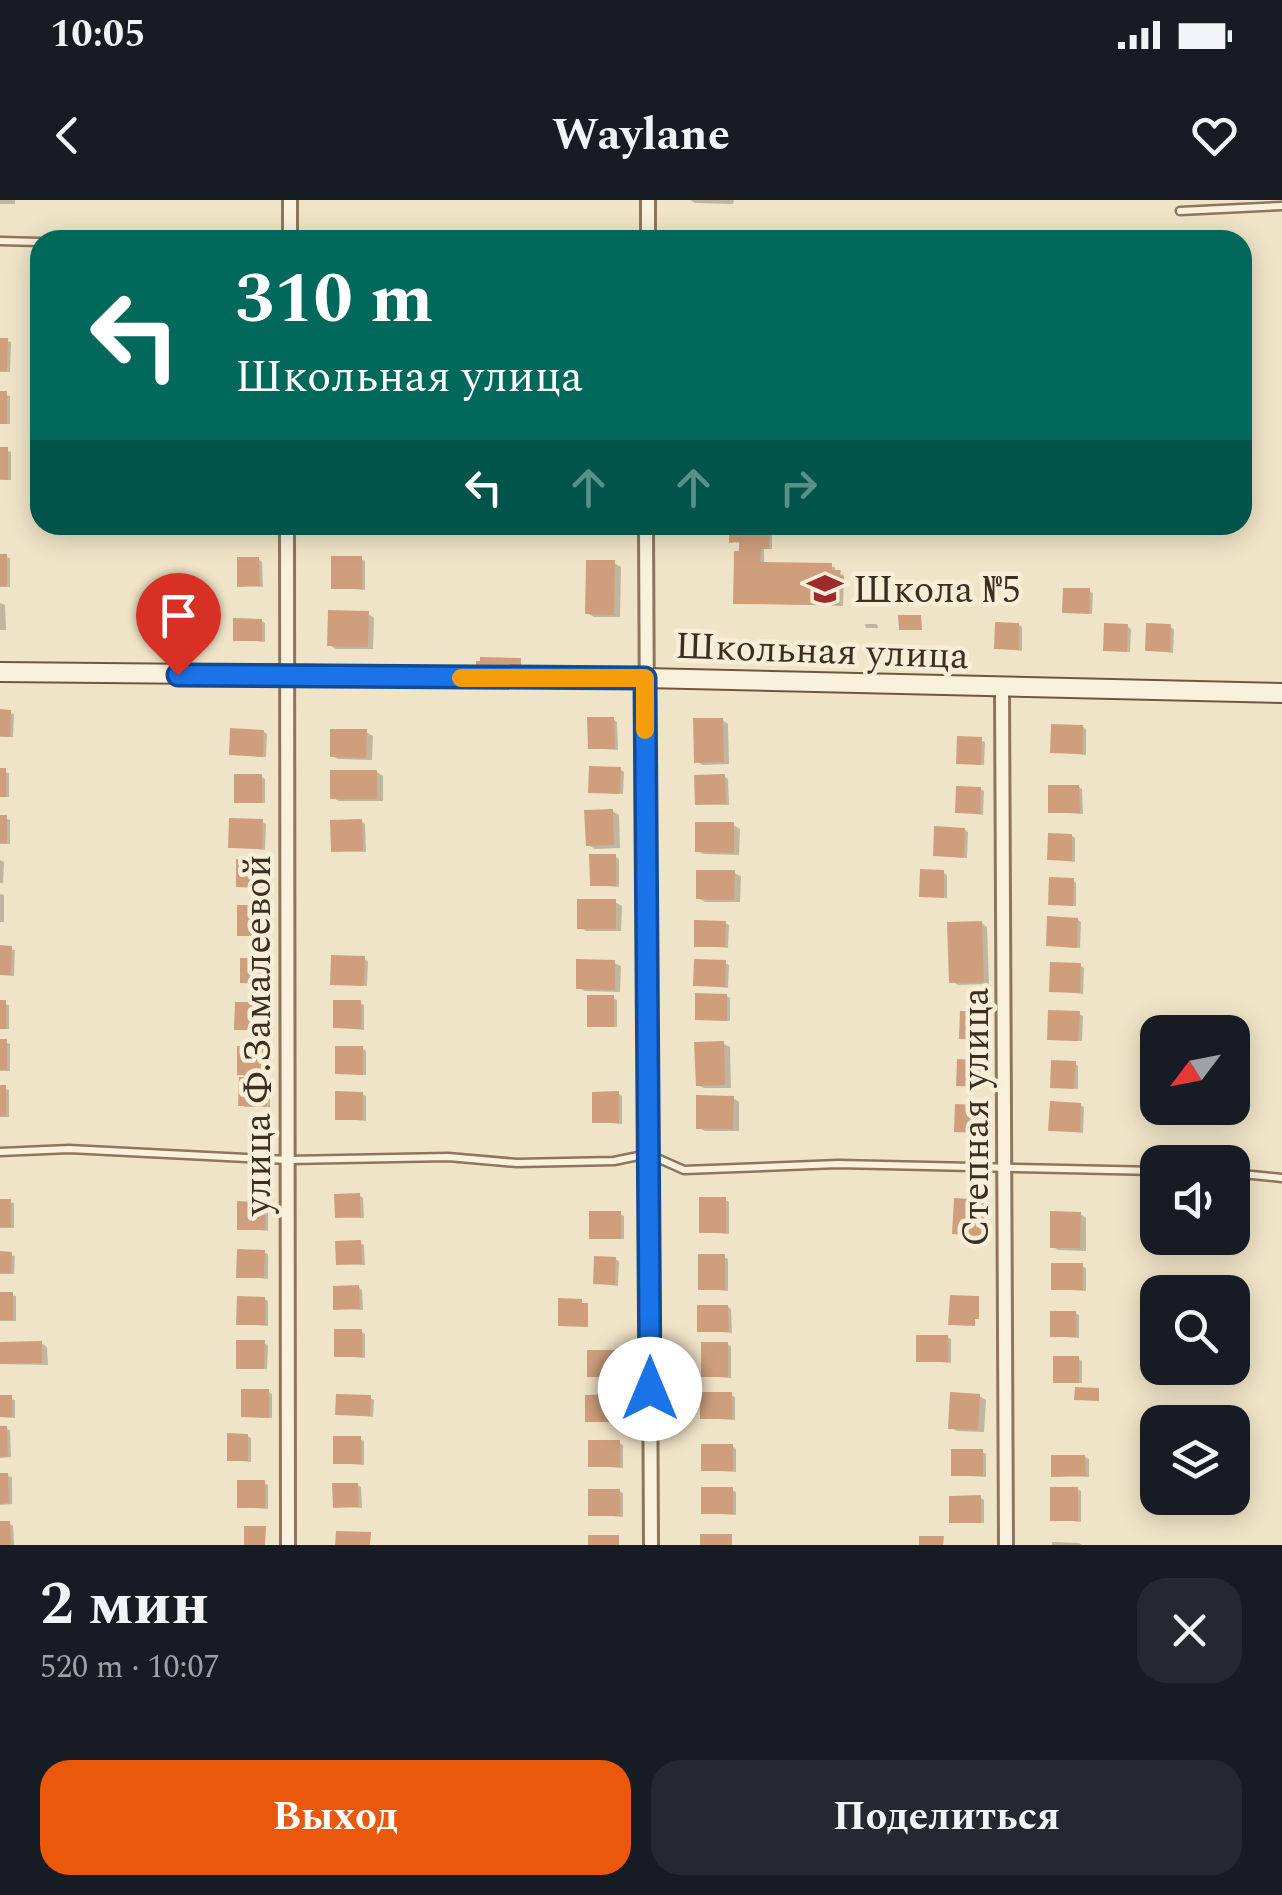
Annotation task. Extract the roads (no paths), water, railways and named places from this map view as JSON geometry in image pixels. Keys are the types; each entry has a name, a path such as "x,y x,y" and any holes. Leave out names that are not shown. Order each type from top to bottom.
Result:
{"street":[{"path":"290,200 290,230"},
{"path":"648,200 648,230"},
{"name":"улица Ф.Замалеевой","path":"286,535 288,1545"},
{"path":"646,535 651,1545"},
{"name":"Школьная улица","path":"0,672 645,678 1282,693"},
{"name":"Степная улица","path":"1002,688 1006,1545"}],"lane":[{"path":"1180,211 1282,206"},
{"path":"0,242 30,242"},
{"path":"0,1152 69,1148 288,1160 448,1157 517,1163 614,1161 648,1154 684,1170 838,1164 1140,1171"},
{"path":"1250,1175 1282,1178"}],"place":[{"name":"Школа №5","path":"825,589"}]}
